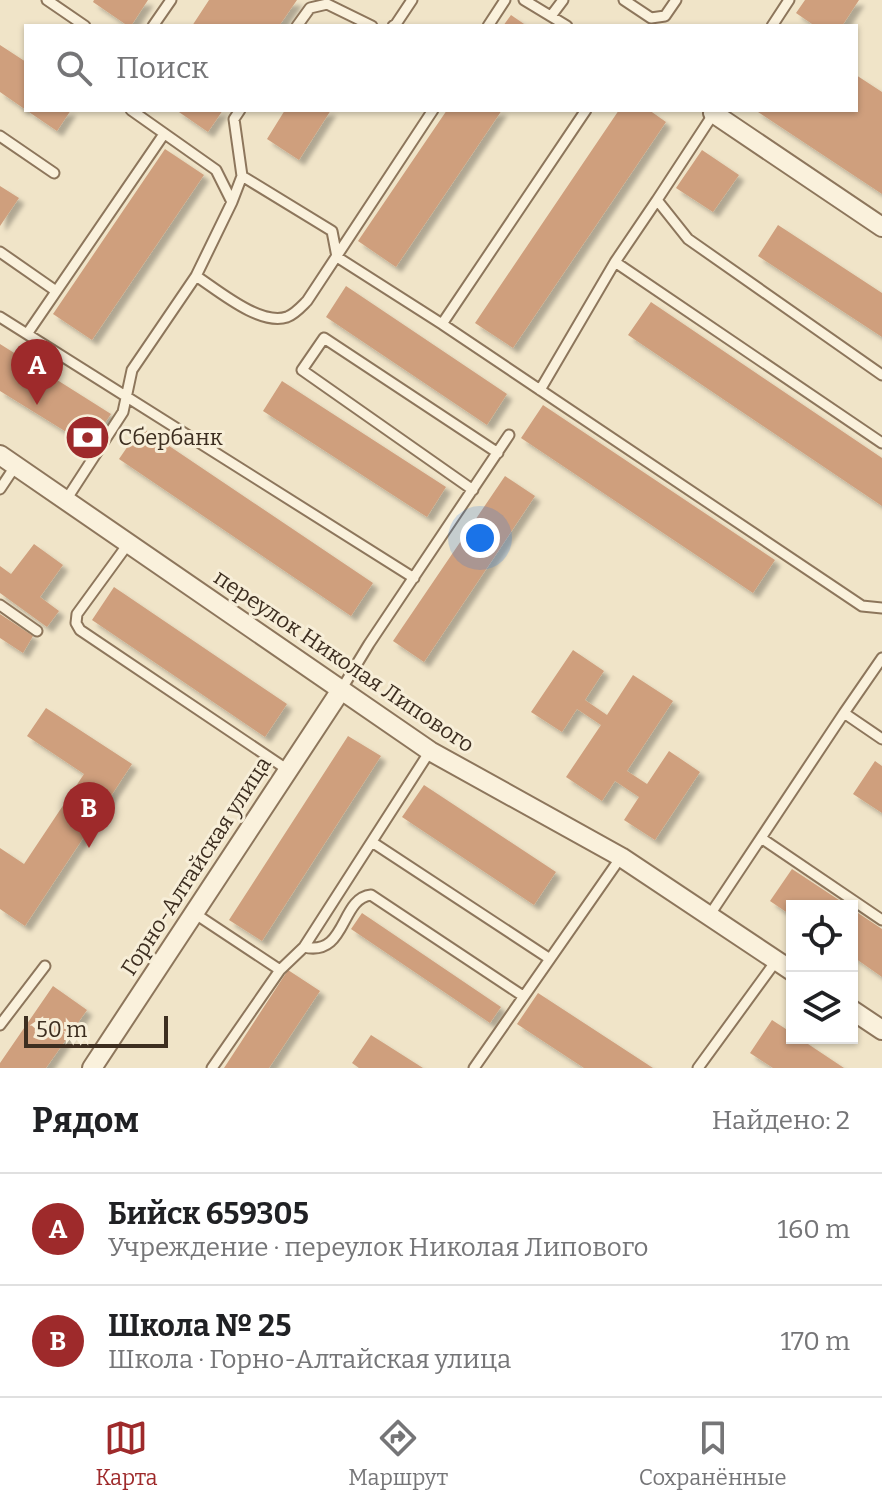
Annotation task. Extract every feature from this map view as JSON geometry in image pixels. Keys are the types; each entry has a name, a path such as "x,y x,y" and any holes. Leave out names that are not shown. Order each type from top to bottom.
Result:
{"street":[{"path":"713,112 882,227"},
{"name":"переулок Николая Липового","path":"8,460 430,751 621,857 784,965"},
{"name":"Горно-Алтайская улица","path":"92,1068 341,690"},
{"path":"858,1014 882,1030"}],"lane":[{"path":"47,0 82,24"},
{"path":"154,24 171,0"},
{"path":"396,24 412,0"},
{"path":"489,24 505,0"},
{"path":"524,0 564,24"},
{"path":"551,16 563,0"},
{"path":"624,0 651,18 665,16 676,0"},
{"path":"773,24 789,0"},
{"path":"298,24 310,8 327,4 368,24"},
{"path":"134,112 216,170 232,202"},
{"path":"66,500 123,412 132,370 196,276 232,202 242,176 234,119 239,112"},
{"path":"196,276 258,316 273,320 291,316 307,301 432,112"},
{"path":"442,324 585,112"},
{"path":"540,390 615,262 711,112"},
{"path":"27,334 164,134"},
{"path":"0,136 54,173"},
{"path":"242,176 332,231 337,257 862,606 882,608"},
{"path":"657,200 688,239 882,375"},
{"path":"0,252 56,291"},
{"path":"615,262 882,443"},
{"path":"0,317 414,578"},
{"path":"473,490 302,370 324,338 498,453"},
{"path":"341,690 509,435"},
{"path":"0,489 8,460"},
{"path":"128,544 77,614 76,623 80,630 288,770"},
{"path":"0,605 37,631"},
{"path":"709,916 882,658"},
{"path":"844,713 882,739"},
{"path":"212,1068 280,970 304,947 430,751"},
{"path":"761,838 882,920"},
{"path":"372,842 550,959"},
{"path":"479,1066 523,996 621,857"},
{"path":"304,947 314,949 329,943 358,901 371,895 523,996"},
{"path":"194,913 280,970"},
{"path":"701,1067 784,965"},
{"path":"0,1025 4,1012 45,966"}],"building":[{"path":"148,0 132,24 125,24 93,2"},
{"path":"209,0 297,0 280,24 193,24"},
{"path":"805,0 859,0 843,24 812,24 796,13"},
{"path":"511,15 524,24 504,24"},
{"path":"0,45 24,61 24,109 0,92"},
{"path":"858,76 882,92 882,194 758,112 858,112"},
{"path":"29,112 70,112 57,131"},
{"path":"179,112 222,112 208,132"},
{"path":"284,112 330,112 299,160 267,139"},
{"path":"446,112 501,112 396,267 358,241"},
{"path":"618,112 652,112 666,122 513,348 475,323"},
{"path":"165,149 204,175 92,340 53,314"},
{"path":"702,150 739,175 713,212 676,188"},
{"path":"0,186 19,198 0,226"},
{"path":"778,225 882,293 882,337 758,256"},
{"path":"346,286 507,394 487,425 326,317"},
{"path":"651,302 882,458 882,506 628,335"},
{"path":"0,344 111,414 89,446 0,391"},
{"path":"282,381 446,487 427,517 263,411"},
{"path":"543,405 775,560 753,593 521,438"},
{"path":"141,427 373,583 351,616 119,459"},
{"path":"505,476 535,496 424,662 393,641"},
{"path":"34,544 63,565 40,597 59,611 47,627 0,593 0,566 11,574"},
{"path":"114,587 287,704 265,737 92,620"},
{"path":"0,614 33,636 23,653 0,638"},
{"path":"573,650 604,671 585,700 607,715 633,675 673,701 627,771 647,784 669,751 700,772 655,840 624,820 639,797 615,781 602,801 566,777 601,725 577,709 562,732 531,712"},
{"path":"46,708 132,764 25,926 0,909 0,848 24,864 84,774 27,736"},
{"path":"348,736 381,756 262,941 229,920"},
{"path":"875,761 882,766 882,813 853,794"},
{"path":"424,785 556,872 534,905 402,817"},
{"path":"792,869 839,900 786,900 786,912 770,901"},
{"path":"362,913 501,1007 490,1023 351,929"},
{"path":"858,913 882,929 882,977 858,960"},
{"path":"288,970 320,991 269,1068 224,1068"},
{"path":"53,986 87,1010 46,1068 0,1068 0,1063"},
{"path":"538,993 653,1068 584,1068 517,1024"},
{"path":"772,1020 786,1029 786,1044 808,1044 844,1068 773,1068 750,1053"},
{"path":"371,1035 423,1068 359,1068 352,1063"}],"place":[{"name":"Бийск 659305","path":"37,405"},
{"name":"Сбербанк","path":"87,437"},
{"name":"Школа № 25","path":"89,848"}]}
